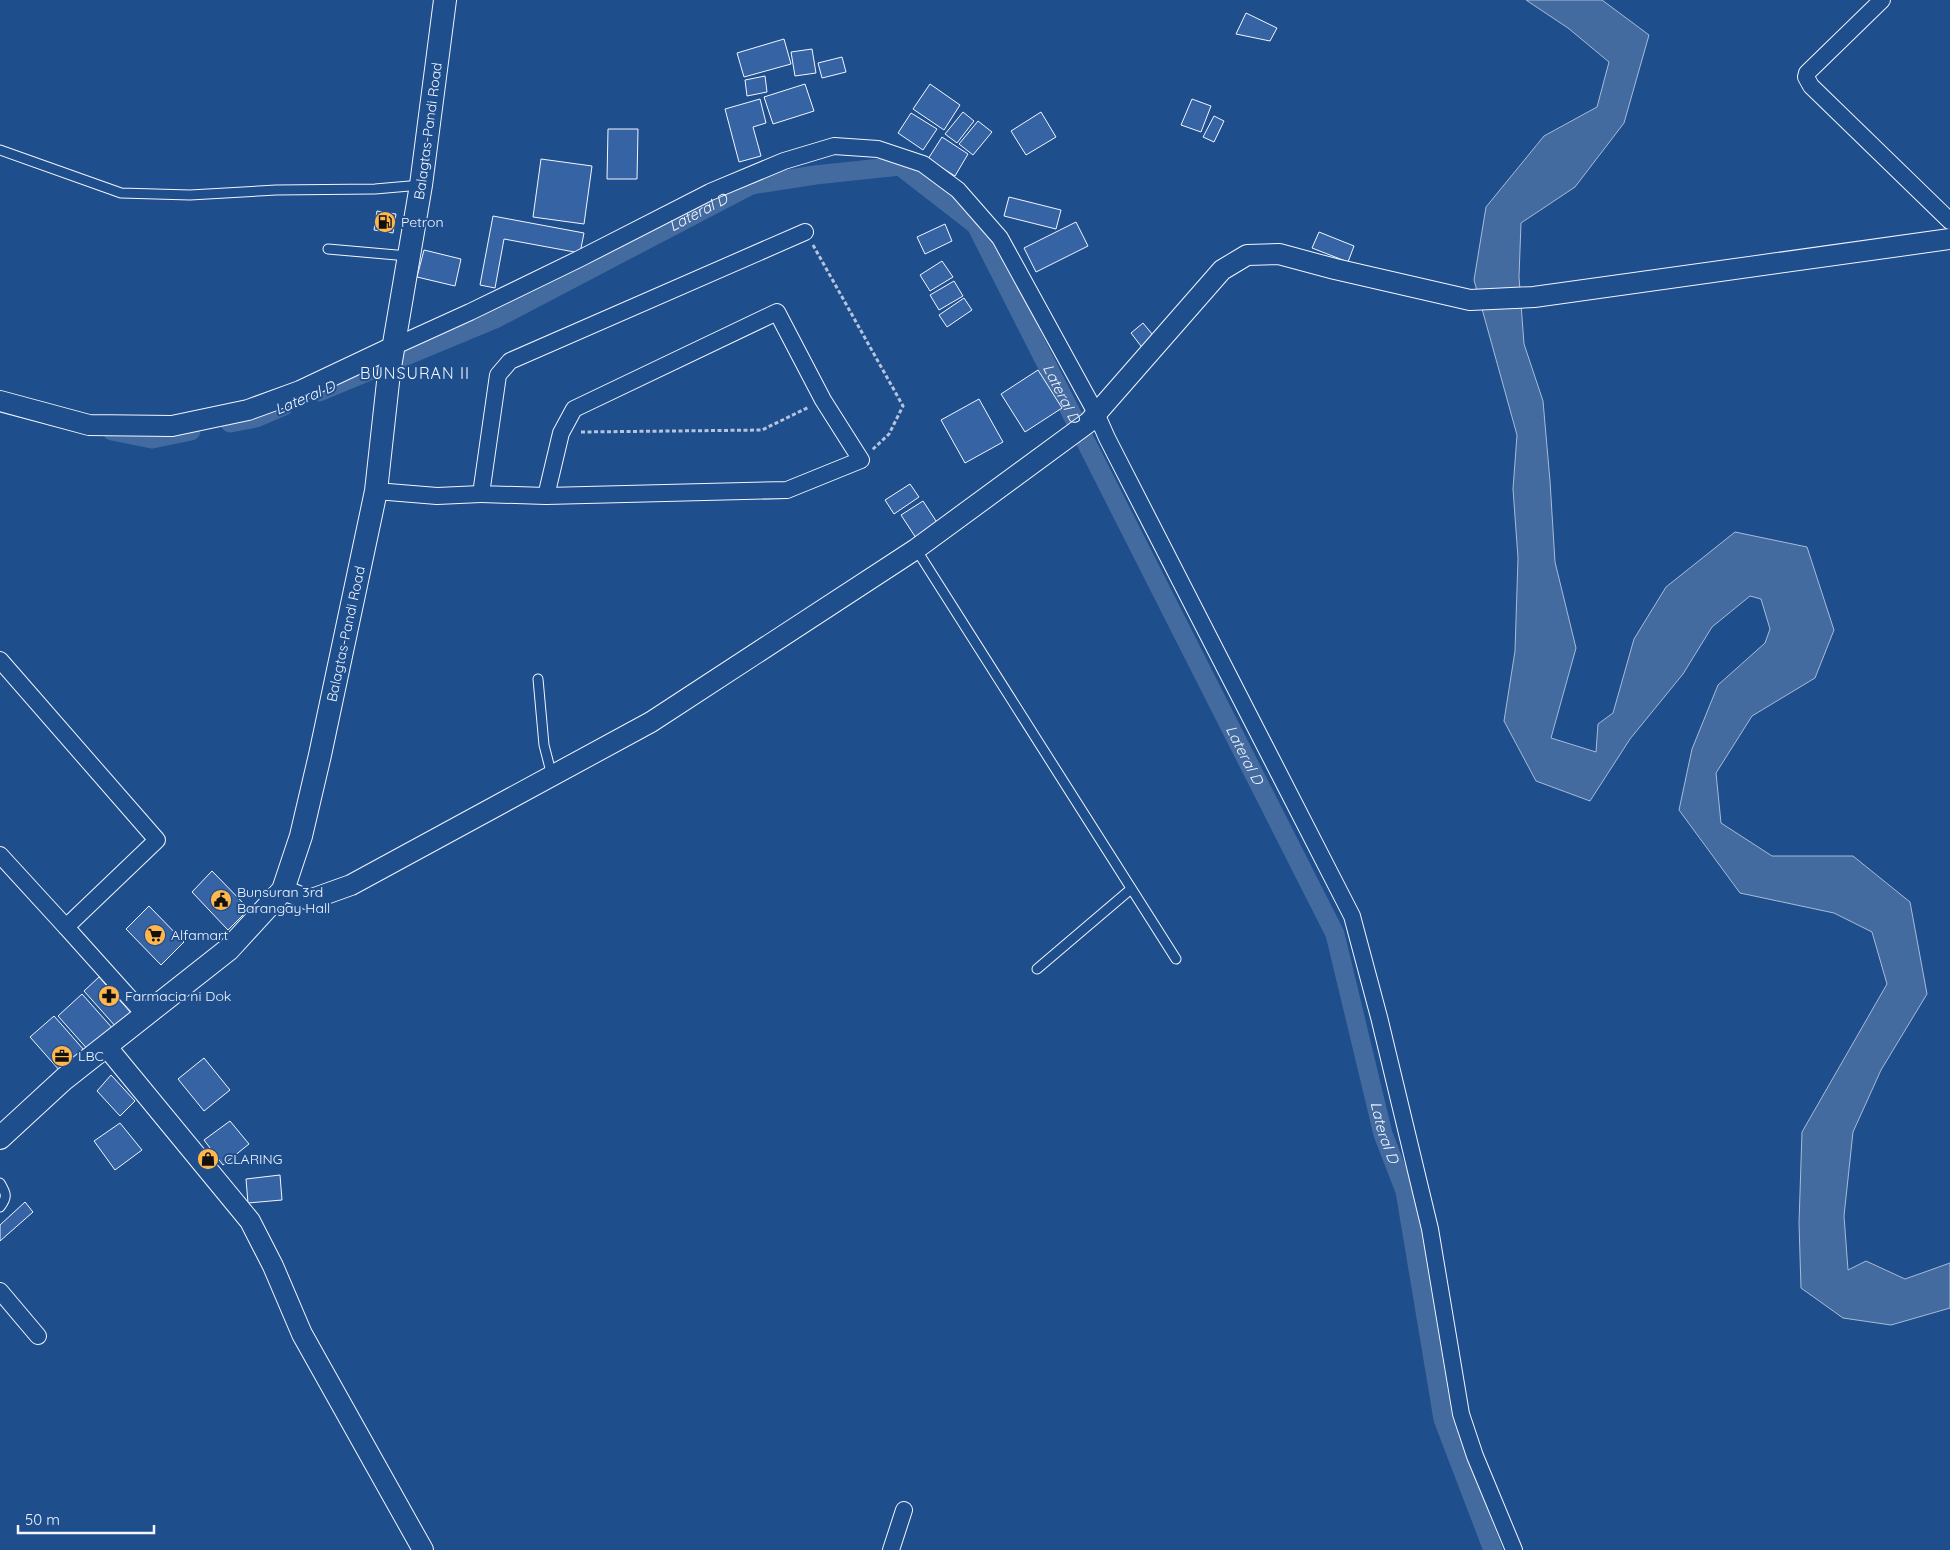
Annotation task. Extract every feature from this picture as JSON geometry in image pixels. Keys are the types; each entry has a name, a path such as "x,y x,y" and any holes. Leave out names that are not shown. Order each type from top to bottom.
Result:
{"main road":[{"name":"Balagtas-Pandi Road","path":"0,1138 64,1079 229,949 283,890 302,836 376,491 391,358 421,185 444,0"}],"street":[{"path":"1882,0 1806,73 1806,78 1811,86 1950,221"},
{"path":"0,401 89,425 172,426 248,410 391,358 470,312 710,192 784,161 834,146 878,149 923,164 951,184 1000,238 1093,417 1107,438 1352,916 1379,1017 1430,1229 1461,1414 1475,1456 1514,1550"},
{"path":"481,494 498,375 510,361 805,232"},
{"path":"283,890 309,900 351,885 651,722 916,549 1093,417 1222,270 1247,255 1279,254 1470,300 1534,297 1950,239"},
{"path":"376,491 437,496 481,494 546,496 787,490 861,460 823,400 776,312 574,409 561,433 546,496"},
{"path":"0,660 157,840 66,927"},
{"path":"0,855 145,1015"},
{"path":"106,1046 250,1221 273,1266 302,1334 423,1550"},
{"path":"0,1291 38,1336"},
{"path":"891,1550 904,1510"}],"lane":[{"path":"0,150 121,193 190,195 276,190 375,189 421,185"},
{"path":"328,249 409,256"},
{"path":"916,549 1176,959"},
{"path":"538,679 544,744 552,776"},
{"path":"1037,969 1131,889"},
{"path":"0,1183 6,1194 6,1200 0,1207"}],"path":[{"path":"805,232 903,406 889,434 861,460"},
{"path":"561,433 762,430 823,400"}],"water":[{"path":"1526,0 1602,0 1649,35 1624,123 1575,187 1521,223 1519,277 1524,344 1543,401 1555,562 1576,648 1551,738 1596,752 1598,724 1613,713 1634,639 1666,587 1735,532 1807,547 1834,630 1815,678 1752,716 1716,773 1721,823 1772,856 1853,856 1910,902 1927,994 1881,1070 1853,1132 1844,1216 1848,1270 1866,1261 1905,1279 1950,1263 1950,1308 1891,1325 1843,1318 1801,1288 1799,1223 1802,1132 1887,984 1872,932 1834,913 1740,893 1679,810 1692,749 1718,685 1765,643 1770,629 1761,599 1750,596 1712,627 1683,674 1630,739 1590,801 1536,781 1504,721 1515,651 1518,558 1513,489 1517,435 1474,280 1486,207 1544,136 1597,107 1609,62 1568,28"}],"building":[{"path":"1246,13 1277,28 1270,41 1236,34"},
{"path":"784,39 791,64 744,77 737,53"},
{"path":"812,49 816,73 795,76 791,52"},
{"path":"842,57 846,72 822,78 818,63"},
{"path":"765,76 767,92 747,96 745,80"},
{"path":"805,84 814,111 773,124 764,97"},
{"path":"930,84 960,105 944,130 913,109"},
{"path":"760,99 766,123 753,127 761,156 739,162 725,109"},
{"path":"1192,99 1211,106 1201,132 1181,125"},
{"path":"963,112 974,121 957,143 945,134"},
{"path":"1041,112 1056,137 1026,155 1011,131"},
{"path":"911,113 937,129 923,150 898,133"},
{"path":"1214,116 1224,121 1214,142 1203,137"},
{"path":"978,121 992,132 973,155 959,144"},
{"path":"608,129 638,129 637,179 607,179"},
{"path":"942,137 968,154 955,176 928,159"},
{"path":"541,159 592,166 584,224 533,217"},
{"path":"1009,197 1061,210 1056,229 1004,216"},
{"name":"Petron","path":"377,211 396,214 393,233 374,230"},
{"path":"493,216 584,233 580,253 504,239 495,288 480,285"},
{"path":"1076,222 1088,246 1036,272 1024,248"},
{"path":"945,224 952,241 925,254 917,237"},
{"path":"1319,232 1354,246 1348,262 1312,248"},
{"path":"424,250 461,259 455,286 417,277"},
{"path":"942,261 953,277 930,291 920,275"},
{"path":"954,281 963,296 939,310 930,295"},
{"path":"964,298 972,310 947,327 939,315"},
{"path":"1143,323 1157,340 1144,350 1131,333"},
{"path":"1038,370 1062,408 1025,432 1001,394"},
{"path":"979,399 1003,442 965,463 941,420"},
{"path":"910,484 919,497 894,514 885,500"},
{"path":"923,501 938,524 916,538 901,515"},
{"name":"Bunsuran 3rd Barangay Hall","path":"212,871 249,909 228,930 192,892"},
{"name":"Alfamart","path":"149,906 184,942 161,965 126,929"},
{"path":"99,977 132,1014 117,1028 84,991"},
{"path":"82,994 114,1030 90,1052 58,1016"},
{"path":"54,1016 84,1050 60,1071 30,1037"},
{"path":"204,1058 230,1090 204,1111 178,1079"},
{"path":"111,1075 135,1101 120,1116 97,1091"},
{"path":"230,1121 249,1144 223,1165 204,1140"},
{"path":"120,1123 142,1150 115,1170 94,1141"},
{"path":"280,1175 282,1200 248,1203 246,1179"},
{"path":"25,1202 33,1212 0,1241 0,1225"}],"waterway":[{"name":"Lateral D","path":"319,392 495,319 751,185 815,175 900,166 976,225 1335,934 1383,1134 1405,1191 1443,1419 1493,1550"},
{"name":"Lateral D","path":"230,423 256,418 284,406"},
{"name":"Lateral D","path":"112,431 152,439 191,431"}],"place":[{"name":"Petron","path":"385,222"},
{"name":"Bunsuran 3rd Barangay Hall","path":"221,900"},
{"name":"Alfamart","path":"155,935"},
{"name":"Farmacia ni Dok","path":"109,996"},
{"name":"LBC","path":"62,1056"},
{"name":"CLARING","path":"208,1159"}],"district":[{"name":"BUNSURAN II","path":"415,373"}]}
